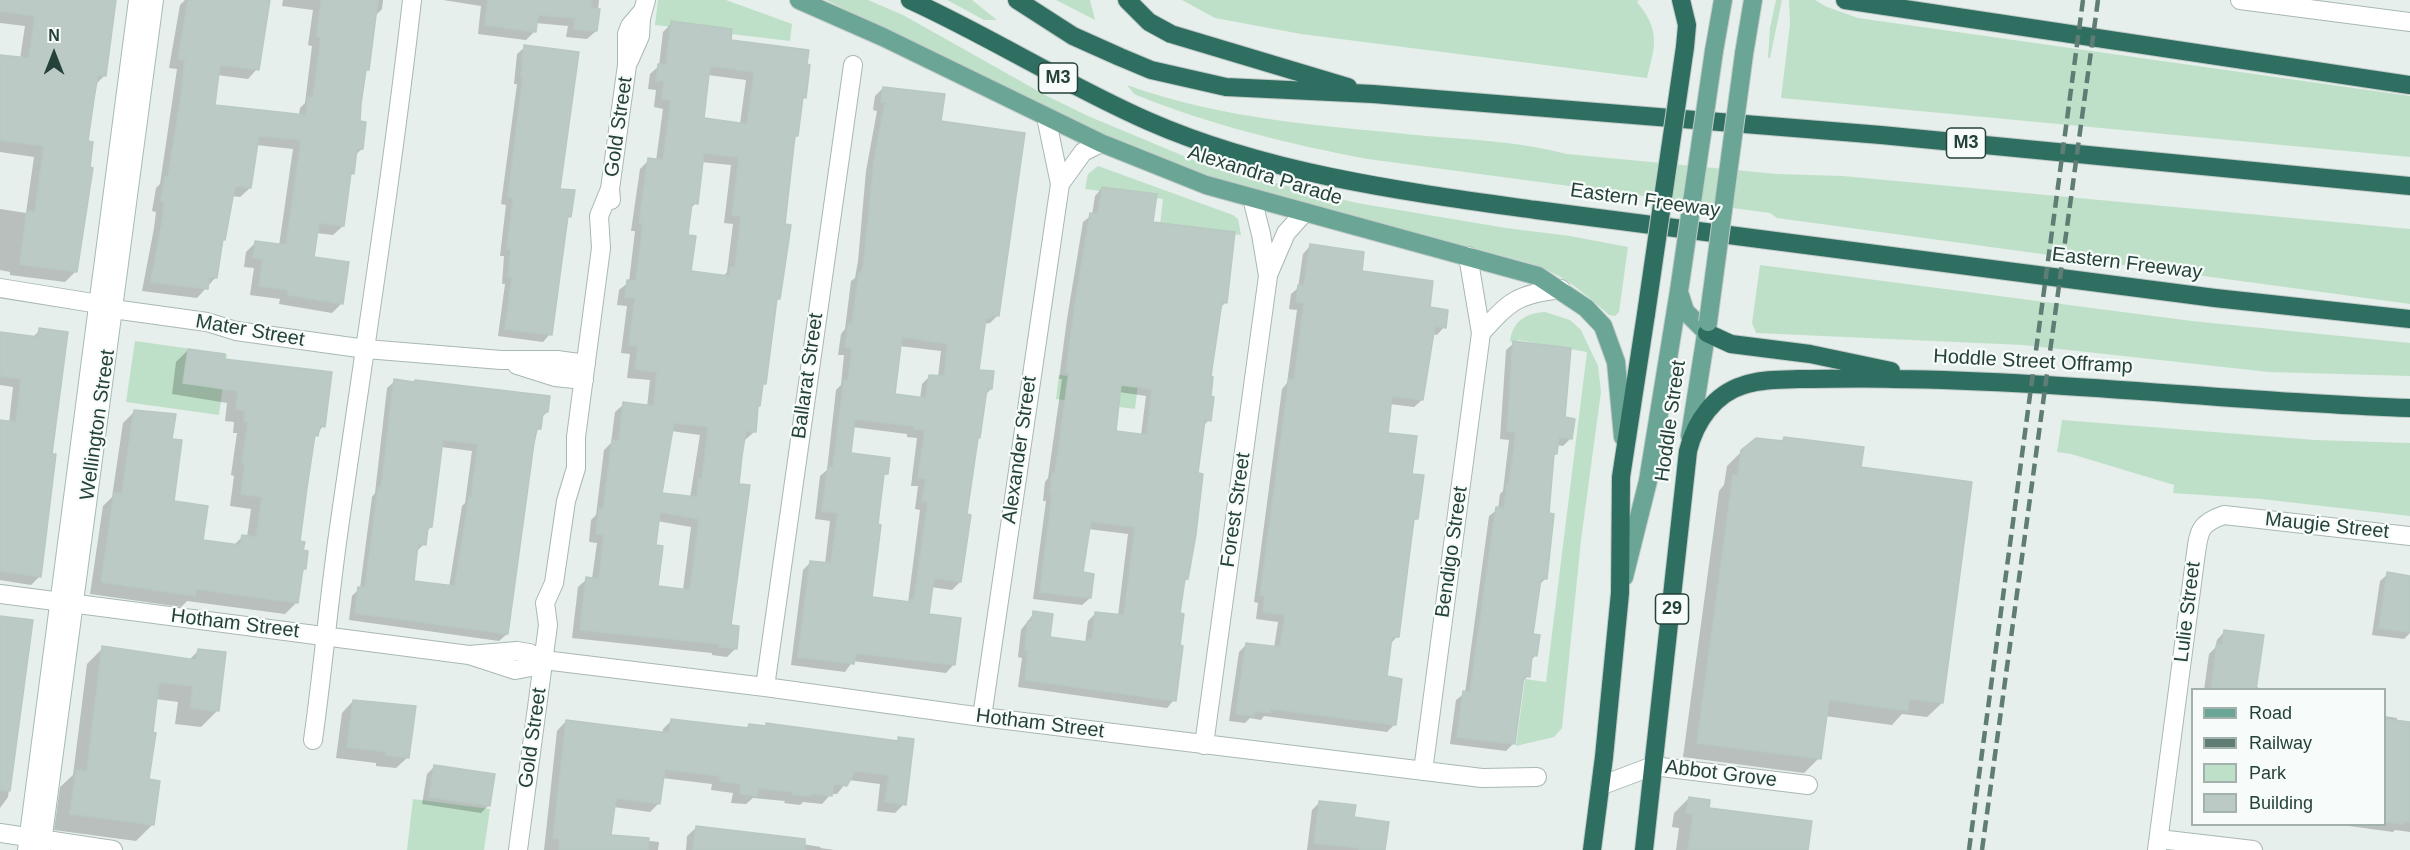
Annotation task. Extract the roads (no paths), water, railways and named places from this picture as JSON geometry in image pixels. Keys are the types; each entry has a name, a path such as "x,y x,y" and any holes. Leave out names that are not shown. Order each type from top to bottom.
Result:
{"highway":[{"name":"Eastern Freeway","path":"910,0 1074,86 1149,122 1210,145 1294,168 1415,192 1516,207 2216,298 2410,319"},
{"name":"M3","path":"1017,0 1073,36 1151,70 1198,82 1251,90 1372,94 1901,137 2410,186"},
{"path":"1127,0 1149,22 1171,34 1372,94"},
{"name":"Hoddle Street","path":"1592,850 1620,593 1620,496 1624,452 1685,47 1687,25 1681,0"},
{"path":"1845,0 2410,85"},
{"path":"1695,323 1731,344 1810,354 1928,379"},
{"name":"Hoddle Street Offramp","path":"1688,451 1694,432 1708,409 1725,394 1745,384 1766,381 1928,379 2010,382 2302,403 2410,408"},
{"name":"Hoddle Street","path":"1644,850 1688,451"}],"main road":[{"name":"Alexandra Parade","path":"799,0 882,37 1101,143 1206,185 1538,276 1561,289 1603,326 1610,341 1619,376 1624,452"},
{"path":"1695,323 1682,306 1679,291 1723,0"},
{"name":"Hoddle Street","path":"1620,593 1648,481 1695,323 1753,0"},
{"name":"Hoddle Street","path":"1688,451 1695,323"}],"street":[{"name":"Wellington Street","path":"35,844 106,307 138,0"},
{"name":"Wellington Street","path":"106,307 154,0"},
{"path":"313,740 336,550 366,349 412,0"},
{"path":"2240,0 2317,5 2410,22"},
{"name":"Gold Street","path":"518,850 548,625 558,606 554,583 566,501 576,468 576,437 601,248 609,233 612,217 610,189 627,65 640,36 644,7"},
{"name":"Ballarat Street","path":"765,687 853,65"},
{"name":"Alexander Street","path":"982,717 1059,184 1046,117"},
{"name":"Alexander Street","path":"1059,184 1083,152 1101,143"},
{"name":"Forest Street","path":"1252,198 1268,276"},
{"name":"Forest Street","path":"1204,745 1268,276 1286,233 1304,213"},
{"name":"Bendigo Street","path":"1423,771 1481,333 1468,256"},
{"name":"Mater Street","path":"0,288 207,322 236,331 366,349 501,360 557,360 585,372"},
{"path":"1481,333 1503,310 1523,295 1561,289"},
{"name":"Lulie Street","path":"2158,844 2199,535 2202,526 2208,520 2224,515 2243,517"},
{"name":"Maugie Street","path":"2243,517 2410,536"},
{"name":"Hotham Street","path":"0,594 469,655 517,651 544,660 1204,745 1482,778 1538,777"},
{"name":"Abbot Grove","path":"1600,786 1653,766 1808,785"},
{"path":"0,833 35,844 113,850"},
{"path":"2158,844 2253,850"}],"railway":[{"path":"1969,850 2083,0"},
{"path":"1982,850 2098,0"}]}
